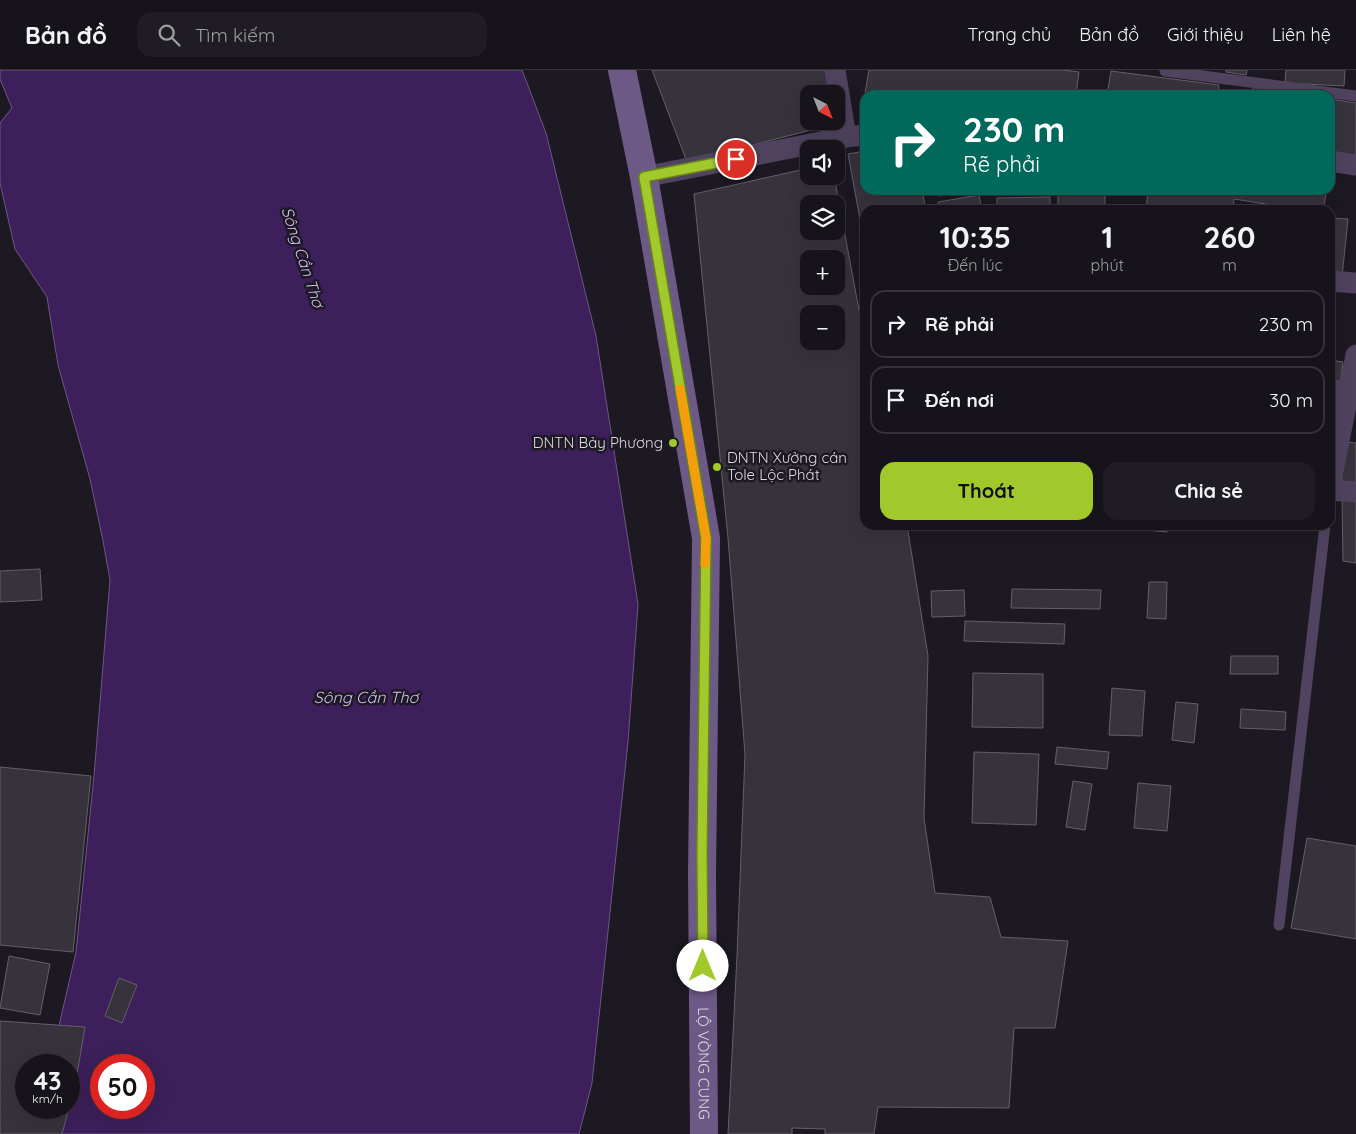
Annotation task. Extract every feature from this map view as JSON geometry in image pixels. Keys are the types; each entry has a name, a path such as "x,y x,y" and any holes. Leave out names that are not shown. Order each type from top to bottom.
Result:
{"main road":[{"name":"LỘ VÒNG CUNG","path":"622,70 644,177 706,538 702,873 704,1134"}],"street":[{"path":"644,177 856,136 835,70"},
{"path":"1335,162 1356,165"},
{"path":"1335,281 1356,283"},
{"path":"1335,434 1339,391 1356,355"},
{"path":"1335,489 1356,492"}],"lane":[{"path":"1165,71 1310,90"},
{"path":"1335,93 1356,96"},
{"path":"1279,925 1324,530"}],"water":[{"name":"Sông Cần Thơ","path":"0,70 522,70 546,133 596,336 638,604 628,742 592,1083 579,1134 35,1134 38,1119 80,1119 80,1054 53,1054 76,952 94,776 110,580 90,479 58,365 47,297 15,249 0,183 0,123 12,108 0,79"}],"building":[{"path":"652,70 829,70 832,85 800,85 800,130 811,130 687,162"},
{"path":"869,70 1063,70 1079,72 1077,90 866,90"},
{"path":"1226,70 1247,70 1246,75 1226,72"},
{"path":"1286,70 1345,70 1344,86 1285,83"},
{"path":"1111,71 1219,85 1218,90 1108,90"},
{"path":"1253,87 1271,90 1252,90"},
{"path":"1335,100 1356,103 1356,158 1335,155"},
{"path":"860,152 860,195 923,195 925,205 860,205 860,219 848,154"},
{"path":"800,170 800,185 836,185 838,195 800,195 800,240 845,240 845,235 860,315 860,530 908,530 928,656 924,818 935,893 990,897 1001,937 1068,941 1055,1028 1014,1028 1009,1108 878,1107 874,1134 825,1134 825,1129 792,1128 792,1134 728,1134 745,754 728,538 694,194"},
{"path":"979,195 981,205 938,205 938,202"},
{"path":"1058,195 1105,195 1105,205 1058,205"},
{"path":"1148,195 1326,195 1324,205 1271,205 1234,199 1233,205 1146,205"},
{"path":"1050,197 1050,205 997,205 997,198"},
{"path":"1335,218 1348,219 1342,277 1335,276"},
{"path":"1335,361 1343,362 1340,384 1335,383"},
{"path":"1346,442 1356,443 1356,490 1341,488"},
{"path":"1342,495 1356,497 1356,563 1343,561"},
{"path":"1146,530 1167,530 1167,532"},
{"path":"40,569 42,600 0,602 0,571"},
{"path":"1149,582 1167,582 1166,619 1147,618"},
{"path":"1012,589 1101,590 1100,609 1011,608"},
{"path":"964,590 965,616 932,617 931,591"},
{"path":"965,621 1065,624 1064,644 964,641"},
{"path":"1231,656 1278,656 1278,674 1230,674"},
{"path":"973,673 1043,674 1043,728 972,727"},
{"path":"1112,688 1145,691 1142,736 1109,735"},
{"path":"1176,702 1198,704 1194,743 1172,740"},
{"path":"1241,709 1286,712 1285,730 1240,728"},
{"path":"1057,747 1109,752 1107,769 1055,764"},
{"path":"974,752 1039,754 1036,825 972,823"},
{"path":"0,767 91,776 73,952 0,945"},
{"path":"1073,781 1092,784 1085,830 1066,827"},
{"path":"1138,783 1171,786 1167,831 1134,828"},
{"path":"1307,838 1356,846 1356,939 1291,928"},
{"path":"9,956 50,964 40,1015 0,1008"},
{"path":"119,978 137,985 122,1023 105,1016"},
{"path":"0,1021 85,1027 80,1056 80,1054 15,1054 15,1119 66,1119 62,1134 0,1134"}],"slow traffic":[{"path":"680,389 706,538 705,564"}],"place":[{"name":"DNTN Bảy Phương","path":"673,443"},
{"name":"DNTN Xưởng cán Tole Lộc Phát","path":"717,467"}],"route":[{"path":"703,966 702,853 706,538 644,177 736,159"}]}
